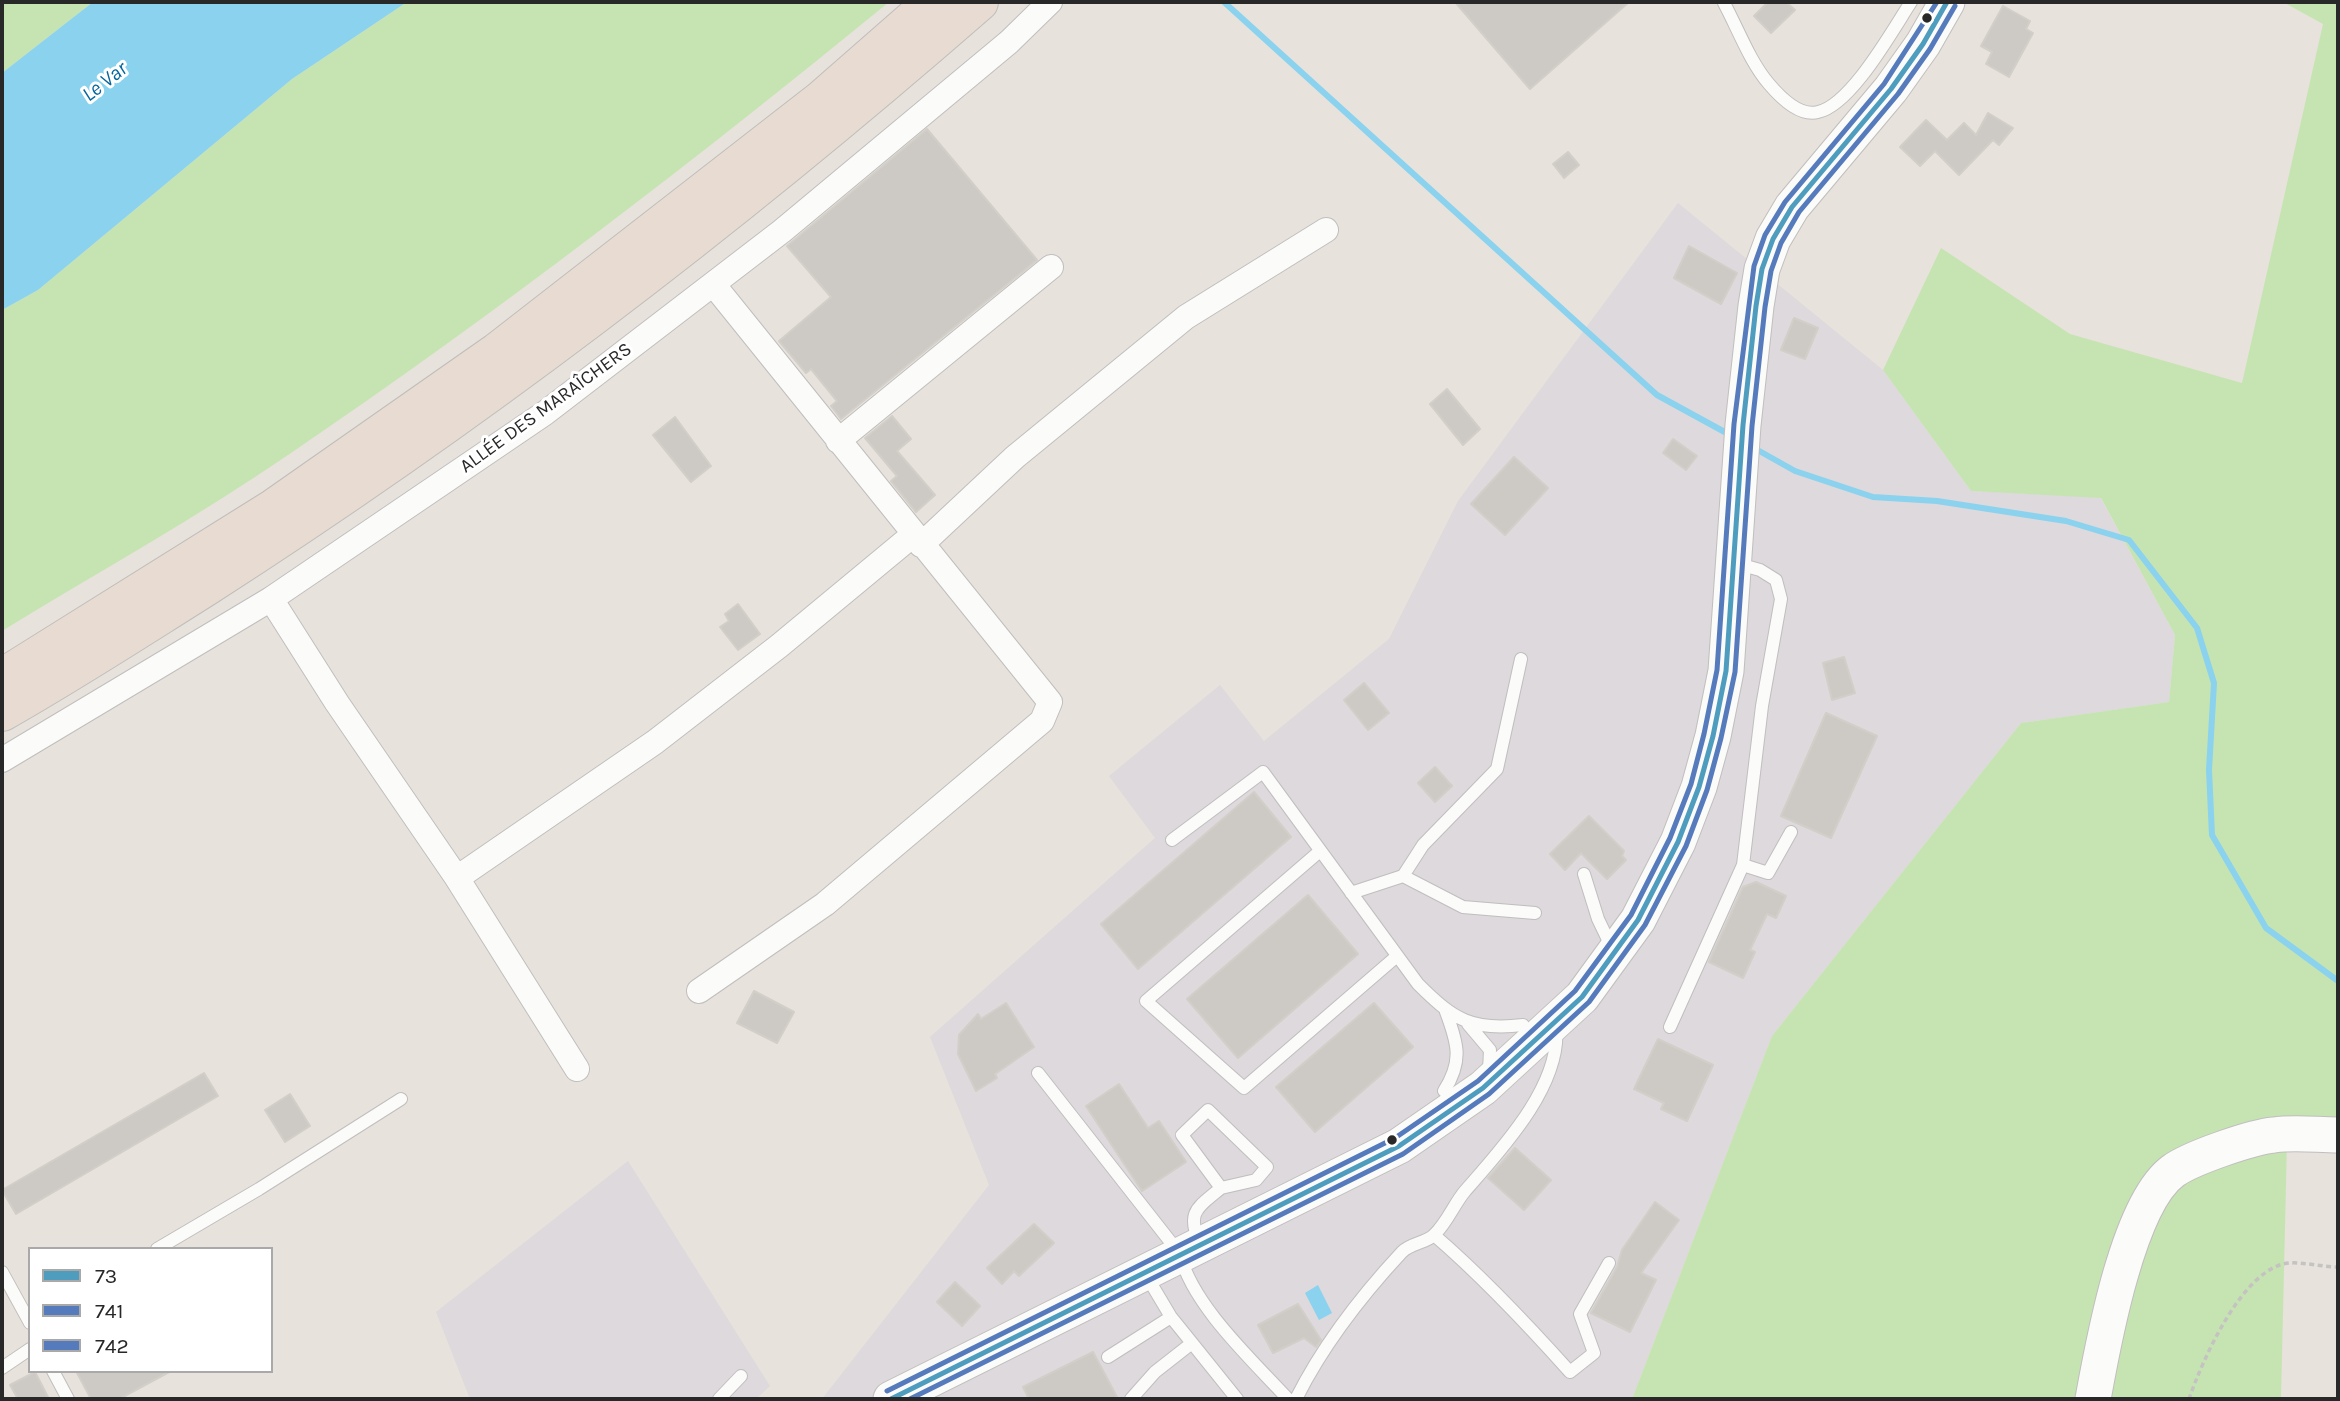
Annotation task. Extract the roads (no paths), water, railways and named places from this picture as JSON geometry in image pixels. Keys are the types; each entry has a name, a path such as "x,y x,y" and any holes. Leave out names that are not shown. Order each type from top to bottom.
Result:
{"highway":[{"path":"2,678 274,508 497,352 821,100 933,2"},
{"path":"2,712 59,680 296,528 518,374 839,124 979,2"}],"main road":[{"path":"891,1399 1399,1146 1483,1088 1539,1024 1612,955 1649,898 1678,842 1699,787 1726,671 1743,425 1762,269 1773,239 1793,207 1891,89 1923,44 1947,2"},
{"path":"1343,1172 1444,1091 1490,1050 1539,1024"},
{"path":"2093,1399 2108,1323 2132,1238 2151,1196 2173,1171 2207,1155 2273,1135 2338,1135"}],"street":[{"name":"ALLÉE DES MARAÎCHERS","path":"2,760 271,599 545,413 782,231 1009,42 1050,2"},
{"path":"457,878 655,742 917,540 1186,317 1326,230"},
{"path":"838,441 1051,267"},
{"path":"699,991 825,904 1042,721 1050,702 713,284"},
{"path":"271,599 337,703 457,878 578,1069"}],"lane":[{"path":"1724,4 1768,83 1796,110 1816,113 1838,104 1886,40 1910,2"},
{"path":"1670,1027 1743,865 1762,706 1782,599 1776,580 1760,570 1735,563"},
{"path":"1351,893 1403,876 1423,845 1497,769 1521,659"},
{"path":"1172,840 1263,772 1418,984 1446,1012 1468,1023 1488,1027 1539,1024 1558,1045 1520,1127 1464,1193 1434,1235 1405,1250 1371,1289 1308,1374 1296,1399"},
{"path":"1743,865 1768,873 1791,832"},
{"path":"1320,850 1146,1001 1244,1088 1397,956"},
{"path":"1584,874 1612,955"},
{"path":"1403,876 1463,907 1535,913"},
{"path":"1444,1091 1457,1071 1457,1039 1446,1012"},
{"path":"1468,1023 1490,1050 1489,1072 1483,1088"},
{"path":"1038,1073 1190,1249"},
{"path":"160,1247 259,1189 401,1099"},
{"path":"1221,1188 1182,1135 1208,1111 1267,1167 1256,1180 1221,1188 1196,1209 1184,1272 1248,1356 1288,1399"},
{"path":"1434,1235 1474,1270 1570,1372 1594,1353 1580,1314 1609,1263"},
{"path":"2,1272 28,1317"},
{"path":"1144,1272 1171,1317 1237,1399"},
{"path":"1108,1357 1171,1317"},
{"path":"1131,1399 1156,1372 1192,1343"},
{"path":"2,1368 28,1350"},
{"path":"54,1373 68,1399"},
{"path":"719,1399 741,1376"}],"water":[{"name":"Le Var","path":"93,2 407,2 292,79 38,290 2,310 2,73"},
{"path":"1318,1285 1332,1313 1319,1320 1305,1293"}],"waterway":[{"path":"1224,2 1657,395 1732,436"},
{"path":"1754,448 1795,471 1873,497 1937,501 2066,521 2129,540 2197,628 2214,683 2209,770 2212,835 2266,928 2338,981"}]}
